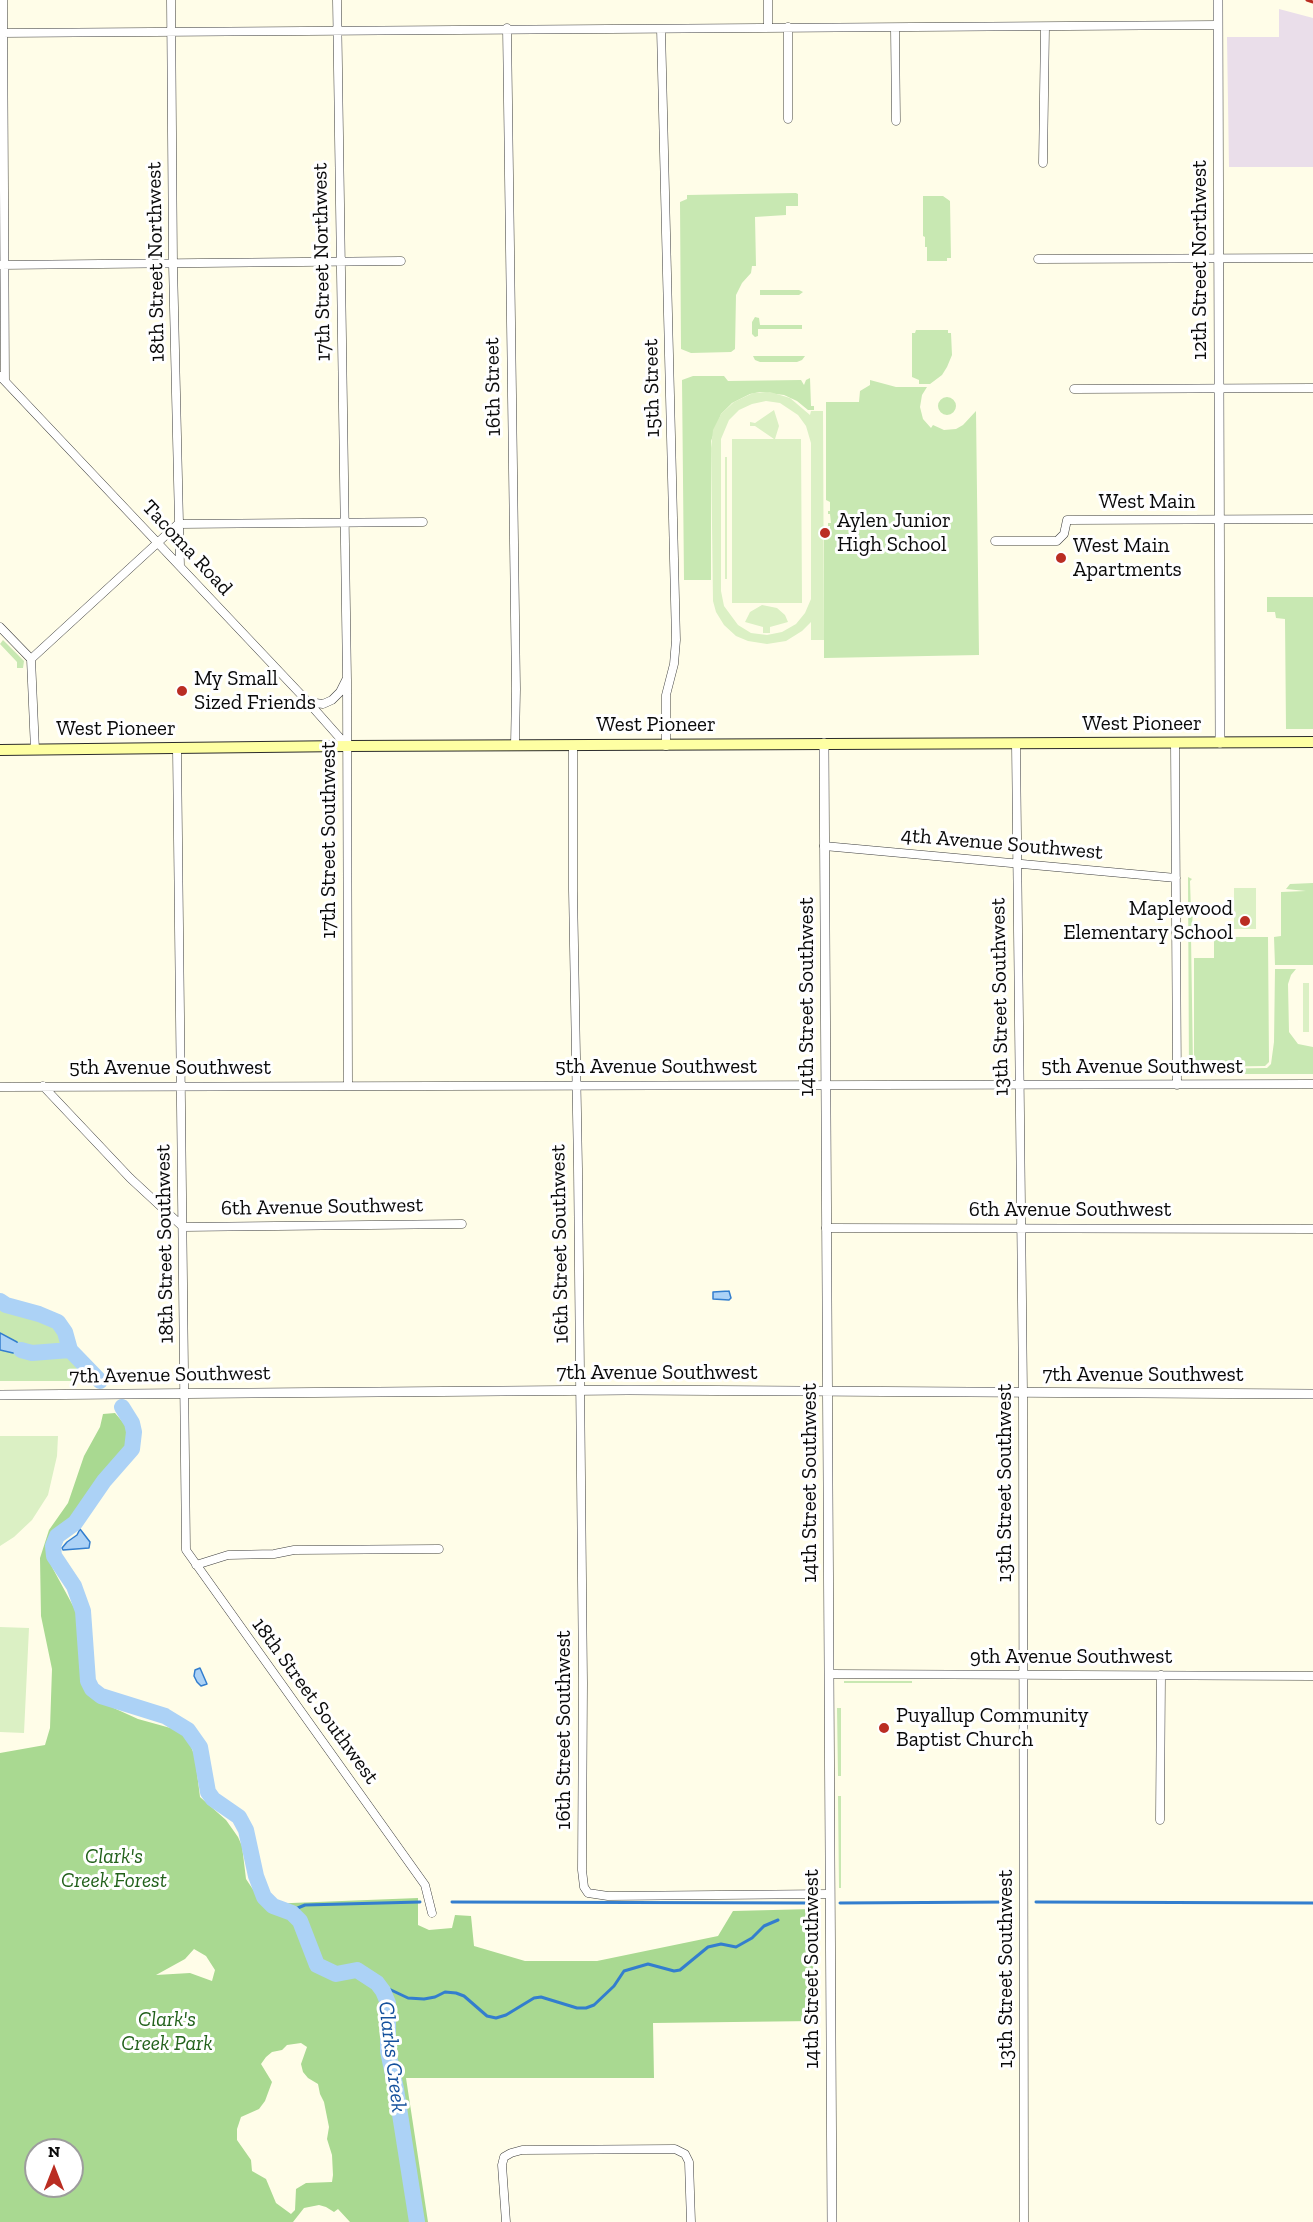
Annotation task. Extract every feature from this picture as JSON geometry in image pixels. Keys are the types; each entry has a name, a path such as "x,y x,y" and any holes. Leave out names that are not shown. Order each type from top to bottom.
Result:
{"main road":[{"name":"West Pioneer","path":"0,750 824,743 1313,742"}],"street":[{"path":"3,0 3,379"},
{"name":"18th Street Northwest","path":"171,0 173,264 180,566"},
{"name":"17th Street Northwest","path":"337,0 344,523"},
{"path":"768,0 768,27"},
{"name":"12th Street Northwest","path":"1218,0 1220,743"},
{"path":"2,33 507,28 1045,28 1218,25"},
{"path":"788,27 788,119"},
{"name":"16th Street","path":"507,28 515,745"},
{"name":"15th Street","path":"661,28 676,640 675,660 665,699 666,746"},
{"path":"895,28 896,122"},
{"path":"1043,163 1045,28"},
{"path":"1038,259 1313,258"},
{"path":"2,265 401,261"},
{"name":"Tacoma Road","path":"3,379 347,746"},
{"path":"1074,389 1313,388"},
{"name":"West Main","path":"995,541 1057,541 1064,534 1067,520 1313,519"},
{"path":"31,659 178,524 423,522"},
{"name":"17th Street Southwest","path":"344,523 347,679 348,1086"},
{"path":"0,627 31,659 35,750"},
{"path":"308,702 322,704 332,700 340,692 347,679"},
{"name":"14th Street Southwest","path":"824,743 832,2222"},
{"path":"1175,743 1177,1085"},
{"name":"13th Street Southwest","path":"1016,744 1025,1675 1024,2222"},
{"name":"16th Street Southwest","path":"573,745 583,1683 582,1870 584,1887 588,1893 608,1896 829,1894"},
{"name":"18th Street Southwest","path":"177,748 186,1550 425,1885 432,1913"},
{"name":"4th Avenue Southwest","path":"824,846 1176,878"},
{"name":"5th Avenue Southwest","path":"0,1087 1313,1084"},
{"path":"43,1086 130,1178 183,1227"},
{"name":"6th Avenue Southwest","path":"183,1227 462,1224"},
{"name":"6th Avenue Southwest","path":"826,1228 1313,1230"},
{"name":"7th Avenue Southwest","path":"0,1395 580,1391 1313,1394"},
{"path":"196,1565 228,1555 274,1554 294,1550 439,1549"},
{"name":"9th Avenue Southwest","path":"829,1674 1313,1676"},
{"path":"1160,1820 1161,1675"},
{"path":"506,2222 502,2174 504,2157 511,2152 675,2149 683,2152 690,2168 691,2222"}],"shaded area":[{"path":"1279,9 1313,18 1313,167 1229,167 1227,37 1279,37"}],"green space":[{"path":"798,194 798,206 786,206 786,215 755,217 756,266 752,266 751,273 742,283 736,295 735,349 731,352 691,353 681,349 680,202 687,199 687,195"},
{"path":"923,196 943,196 950,201 951,258 947,258 947,261 927,261 927,247 925,247 923,236"},
{"path":"760,290 799,290 803,292 799,295 760,295"},
{"path":"755,317 759,318 760,325 802,325 802,329 758,329 758,336 755,337 752,334 752,322"},
{"path":"916,330 948,330 948,333 951,333 952,355 942,375 930,384 919,384 919,380 912,377 912,333"},
{"path":"753,356 805,356 797,362 760,362"},
{"path":"693,376 724,376 728,381 801,380 804,385 810,378 811,406 814,406 814,410 808,410 797,401 784,395 760,392 732,403 721,414 711,441 711,580 684,580 682,380"},
{"path":"870,380 896,387 927,387 922,395 920,407 923,419 931,428 933,425 944,430 956,429 976,411 979,655 824,658 824,537 830,535 828,523 831,523 830,514 828,514 830,502 826,500 826,402 859,402 860,391 870,385"},
{"path":"770,392 790,398 810,415 811,411 823,411 824,640 811,640 811,622 786,641 767,644 748,641 736,636 724,625 716,612 713,601 711,448 713,430 721,414 734,402 753,393","holes":["766,401 780,403 798,415 806,426 811,443 811,599 805,613 796,624 782,632 767,635 751,633 738,625 724,606 721,591 721,439 729,420 739,410"]},
{"path":"947,397 953,400 956,406 953,412 947,415 941,412 938,406 941,400"},
{"path":"774,410 779,426 775,439 801,439 802,603 732,603 732,439 774,439 755,426 750,426 750,422 755,423"},
{"path":"725,457 727,457 727,579 725,579"},
{"path":"1267,597 1313,597 1313,729 1286,729 1285,619 1276,618 1275,612 1267,612"},
{"path":"762,605 777,608 785,615 788,622 770,627 770,633 763,633 763,627 745,622 750,612"},
{"path":"3,640 24,661 23,668 17,668 17,662 0,644"},
{"path":"1188,877 1192,879 1190,881 1191,912 1193,913 1191,936 1193,1066 1201,1069 1267,1068 1271,1064 1274,1042 1275,969 1296,969 1288,984 1289,1032 1298,1044 1313,1047 1313,1074 1189,1074"},
{"path":"1313,883 1313,965 1275,965 1274,937 1281,936 1281,892 1306,891 1286,889 1290,884"},
{"path":"1234,888 1256,888 1256,929 1234,929"},
{"path":"1214,937 1268,937 1269,1062 1265,1066 1198,1067 1194,1062 1194,958 1214,958"},
{"path":"1303,983 1309,983 1309,1032 1303,1032"},
{"path":"0,1301 58,1322 65,1332 70,1350 100,1381 0,1381"},
{"name":"Clark's Creek Forest","path":"115,1413 127,1427 128,1447 107,1471 74,1519 53,1533 48,1538 46,1546 52,1567 78,1615 82,1676 86,1689 96,1700 138,1719 174,1729 183,1734 195,1757 200,1797 226,1820 238,1837 242,1846 246,1879 258,1897 266,1904 418,1898 418,1925 429,1930 452,1928 455,1915 471,1916 474,1946 525,1961 597,1961 718,1936 733,1911 813,1909 814,2021 653,2023 654,2078 406,2078 428,2222 350,2222 338,2209 334,2212 319,2205 304,2208 293,2222 0,2222 0,1753 45,1745 50,1728 52,1669 41,1616 40,1558 49,1530 68,1503 84,1456 100,1427 103,1414","holes":["194,1949 206,1956 215,1970 212,1981 190,1973 156,1975 185,1959","301,2043 307,2047 301,2064 303,2072 318,2084 324,2102 329,2127 327,2139 332,2155 333,2175 332,2182 306,2183 296,2189 295,2210 291,2214 276,2203 266,2179 252,2171 251,2160 237,2140 237,2129 241,2117 259,2109 265,2101 272,2082 261,2064 266,2057 272,2052 282,2050 287,2045"]},
{"path":"0,1436 58,1436 57,1456 48,1495 32,1520 14,1537 0,1546"},
{"path":"0,1627 29,1628 24,1733 0,1732"},
{"path":"844,1681 912,1681 912,1683 844,1683"},
{"path":"837,1708 841,1708 841,1776 838,1776"},
{"path":"838,1796 841,1796 841,1888 839,1888"}],"water":[{"path":"729,1291 731,1298 729,1300 713,1299 713,1292"},
{"path":"0,1333 17,1342 21,1350 13,1353 0,1350"},
{"path":"80,1529 90,1542 89,1548 63,1550 62,1548 77,1535"},
{"path":"200,1668 207,1684 201,1686 194,1676 195,1670"}],"waterway":[{"name":"Clarks Creek","path":"0,1301 58,1322 65,1332 70,1350 100,1381"},
{"name":"Clarks Creek","path":"21,1350 32,1353 70,1350"},
{"name":"Clarks Creek","path":"122,1407 132,1423 134,1432 132,1449 104,1481 75,1523 57,1536 53,1546 54,1556 74,1586 83,1611 88,1681 92,1689 101,1696 165,1716 188,1730 200,1747 208,1792 213,1799 239,1817 246,1830 256,1876 264,1897 273,1906 292,1913 300,1921 317,1965 336,1974 357,1970 377,1983 383,1991 388,2003 388,2051 417,2222"},
{"path":"288,1912 305,1905 420,1902"},
{"path":"452,1902 810,1903"},
{"path":"840,1903 1009,1902"},
{"path":"1036,1902 1313,1903"},
{"path":"368,1976 408,1998 424,1999 445,1992 456,1993 464,1996 487,2016 496,2018 506,2015 534,1998 541,1997 577,2008 586,2008 594,2005 614,1986 624,1971 648,1964 674,1971 680,1970 708,1947 721,1944 736,1947 752,1938 764,1926 778,1920"}],"railway":[{"path":"1307,0 1313,2"}],"place":[{"name":"Aylen Junior High School","path":"825,533"},
{"name":"West Main Apartments","path":"1061,558"},
{"name":"My Small Sized Friends","path":"182,691"},
{"name":"Maplewood Elementary School","path":"1245,921"},
{"name":"Puyallup Community Baptist Church","path":"884,1728"}],"park label":[{"name":"Clark's Creek Park","path":"167,2032"}]}
